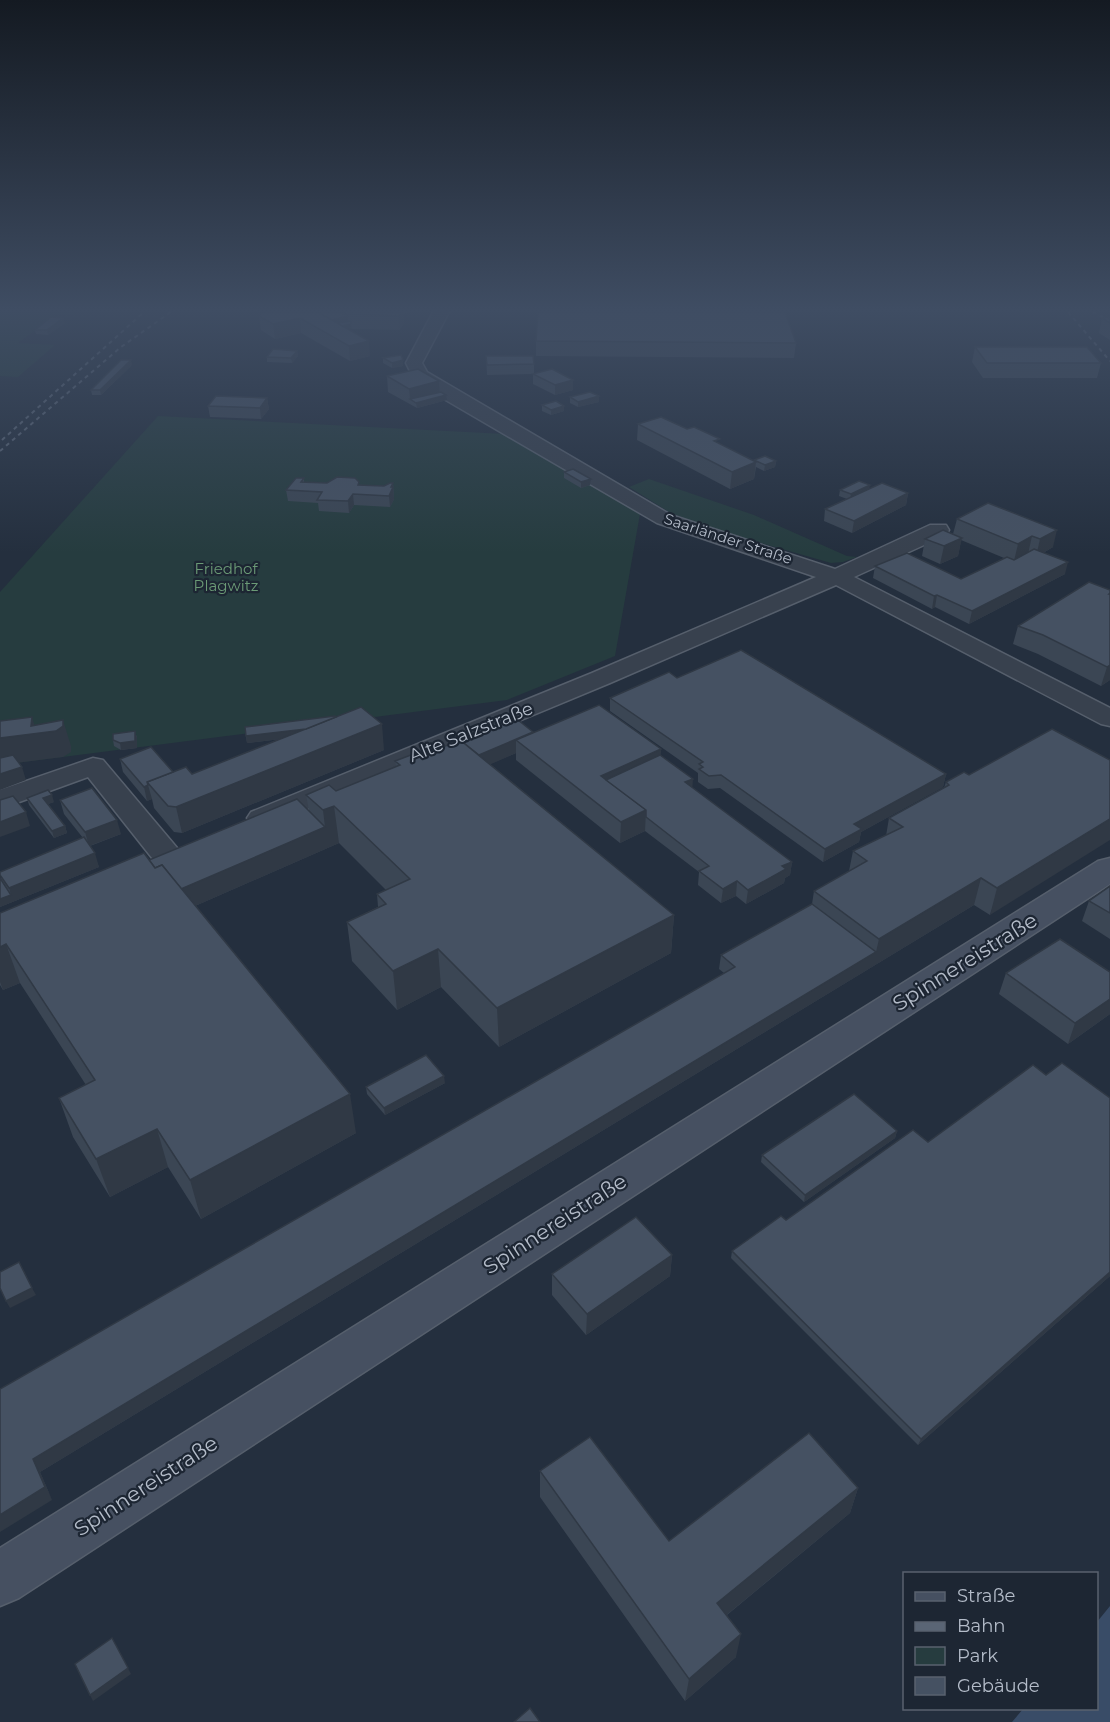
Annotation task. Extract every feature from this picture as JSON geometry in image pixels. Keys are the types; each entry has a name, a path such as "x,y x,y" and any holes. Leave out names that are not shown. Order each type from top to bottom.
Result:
{"street":[{"name":"Saarländer Straße","path":"446,392 664,519 807,565 837,578 1110,718"},
{"name":"Alte Salzstraße","path":"234,829 567,693 837,578 938,530"},
{"path":"0,800 93,766 168,856"},
{"name":"Spinnereistraße","path":"0,1579 1110,869"}],"green space":[{"name":"Friedhof Plagwitz","path":"158,416 505,434 640,514 615,656 507,700 0,765 0,592"},
{"path":"649,479 754,515 847,556 857,557 831,563 706,527 669,512 629,487"}],"water":[{"path":"1110,1606 1110,1722 1012,1722 1022,1710 1098,1710 1098,1621"}],"building":[{"path":"439,392 446,395 416,403 410,399"},
{"path":"589,392 599,396 578,402 570,397"},
{"path":"216,396 267,398 260,408 208,406"},
{"path":"556,401 564,406 551,410 542,405"},
{"path":"661,417 687,429 694,427 720,439 714,441 756,462 732,472 638,424"},
{"path":"765,456 776,461 765,465 754,460"},
{"path":"573,469 591,479 581,482 564,472"},
{"path":"337,477 355,478 359,482 358,485 384,486 393,483 391,487 393,487 389,496 353,494 348,501 317,500 322,492 286,490 296,478 304,478 301,482 327,483"},
{"path":"859,481 870,485 851,494 840,490"},
{"path":"882,483 908,493 854,521 825,509"},
{"path":"988,503 1057,530 1040,539 1032,536 1018,544 957,519"},
{"path":"943,530 962,538 944,546 925,539"},
{"path":"1034,549 1068,562 972,611 937,595 934,596 875,566 907,553 961,579 1007,557 1014,560"},
{"path":"1089,582 1110,590 1110,665 1107,667 1043,635 1018,626"},
{"path":"741,650 946,774 854,824 862,829 825,849 721,775 709,776 699,769 703,767 699,764 703,762 610,698 669,672 677,678"},
{"path":"599,705 661,749 601,776 646,810 621,822 516,740"},
{"path":"361,707 382,724 176,807 168,806 147,782 186,767 192,774"},
{"path":"335,716 306,729 246,736 245,727"},
{"path":"513,716 533,732 479,755 460,740 452,742"},
{"path":"32,717 31,726 63,720 63,726 56,731 0,738 0,721"},
{"path":"1052,729 1110,760 1110,819 997,888 981,878 879,939 814,891 867,861 853,851 903,827 889,818 949,785 946,782 964,772 969,775"},
{"path":"135,731 135,741 120,743 113,740 113,734"},
{"path":"460,740 674,915 497,1008 438,949 393,971 347,922 386,904 377,894 410,879 334,806 323,810 306,795 329,785 336,791 400,765 395,761 424,750 428,753"},
{"path":"151,747 173,772 147,782 148,785 144,787 120,759"},
{"path":"13,755 22,767 0,774 0,758"},
{"path":"660,755 693,779 685,782 792,862 782,866 786,869 748,890 737,881 723,889 699,871 709,866 646,817 646,810 606,780"},
{"path":"92,788 117,820 85,832 60,800"},
{"path":"48,790 52,795 43,798 65,826 52,831 27,798"},
{"path":"13,796 26,812 0,822 0,800"},
{"path":"297,799 325,827 181,889 162,865 155,868 149,860"},
{"path":"84,837 95,853 9,888 0,875 0,872"},
{"path":"144,853 155,868 162,865 350,1094 190,1180 157,1129 96,1159 59,1098 95,1080 6,944 0,947 0,913"},
{"path":"0,878 11,895 0,899"},
{"path":"1110,886 1110,913 1089,901"},
{"path":"812,904 876,952 33,1459 45,1487 0,1515 0,1389 735,967 721,955"},
{"path":"1060,939 1110,972 1110,999 1075,1023 1006,973"},
{"path":"426,1055 444,1076 384,1108 366,1087"},
{"path":"1062,1063 1110,1098 1110,1272 921,1439 732,1251 781,1216 786,1220 913,1130 928,1142 1033,1065 1046,1075"},
{"path":"854,1094 897,1131 805,1195 762,1155"},
{"path":"636,1217 672,1255 587,1314 552,1274"},
{"path":"19,1262 32,1288 6,1301 0,1288 0,1272"},
{"path":"809,1433 858,1488 717,1603 741,1634 689,1679 540,1471 590,1437 669,1541"},
{"path":"112,1638 128,1668 90,1695 75,1664"},
{"path":"530,1708 540,1722 514,1722"}],"railway":[{"path":"2,440 55,392"},
{"path":"0,451 68,392"}]}
